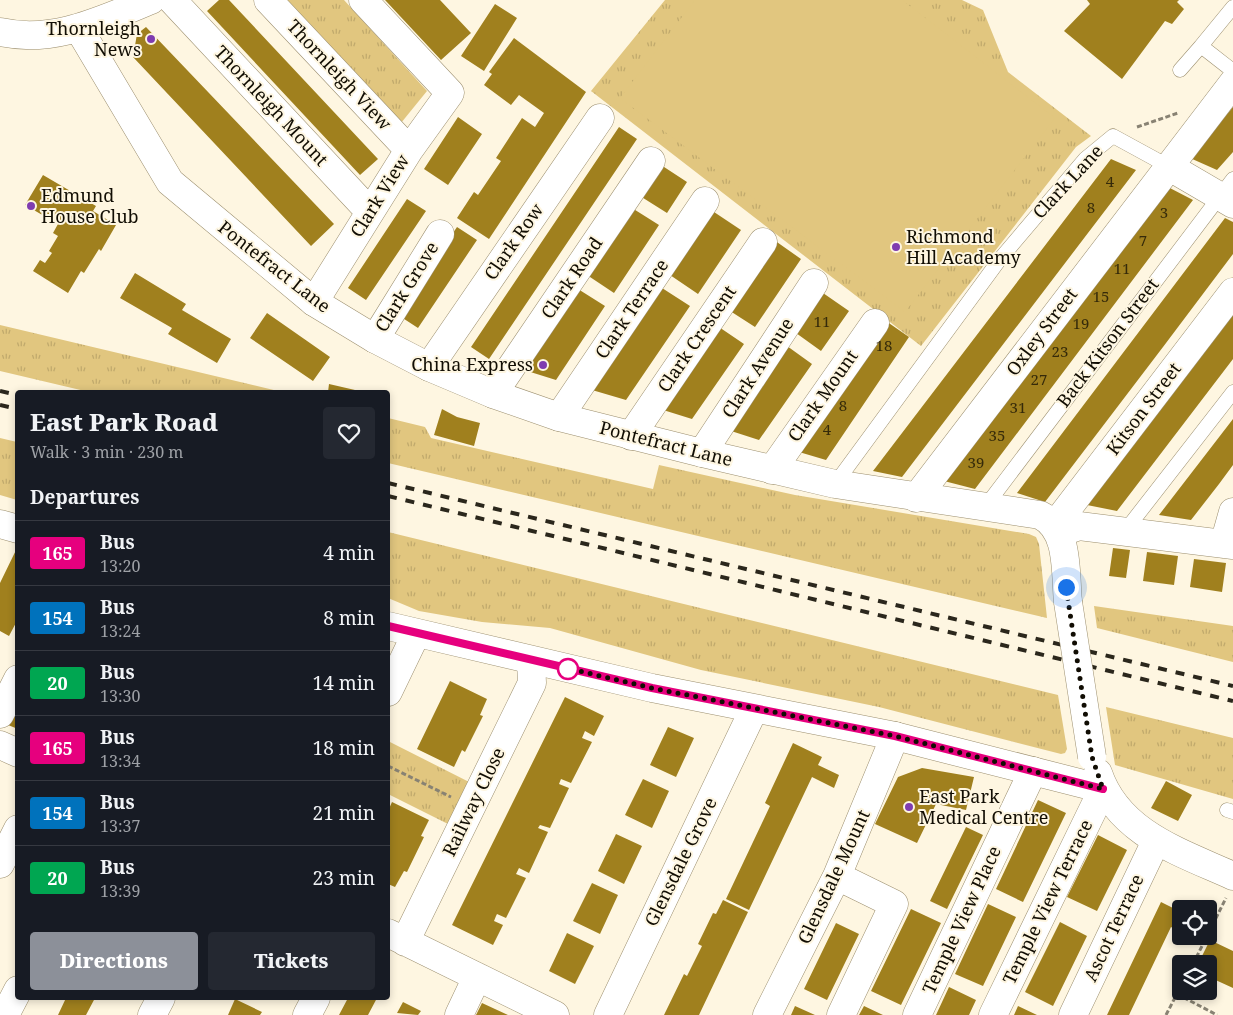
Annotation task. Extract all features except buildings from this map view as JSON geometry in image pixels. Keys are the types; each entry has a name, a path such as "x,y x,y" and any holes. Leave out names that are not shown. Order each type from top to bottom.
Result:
{"street":[{"path":"0,32 24,36 55,34 79,29 150,0"},
{"name":"Thornleigh Mount","path":"172,0 370,212"},
{"name":"Thornleigh View","path":"268,0 409,150"},
{"name":"Clark View","path":"314,302 409,150 450,93 363,0"},
{"name":"Pontefract Lane","path":"79,29 170,182 314,302 374,339 429,367 493,394 559,417 835,484 916,498 1040,515 1057,529"},
{"path":"1228,193 1168,166 1233,83"},
{"name":"Clark Row","path":"429,367 600,118"},
{"name":"Clark Road","path":"493,394 651,161"},
{"name":"Oxley Street","path":"916,498 1168,166"},
{"name":"Clark Terrace","path":"559,417 705,201"},
{"name":"Clark Grove","path":"374,339 440,234"},
{"name":"Clark Crescent","path":"631,436 763,242"},
{"name":"Clark Avenue","path":"702,453 814,283"},
{"name":"Kitson Street","path":"1057,529 1233,292"},
{"name":"Clark Mount","path":"772,470 875,323"},
{"path":"1231,884 1156,841 1124,817 1103,789 1092,757 1057,529 1079,526 1228,544 1233,512"},
{"path":"390,627 531,661 754,709 895,736 1103,789"},
{"path":"390,688 416,634"},
{"name":"Railway Close","path":"396,938 472,807 532,684 531,661"},
{"path":"0,714 15,685"},
{"name":"Glensdale Grove","path":"608,1015 754,709"},
{"name":"Glensdale Mount","path":"767,1015 837,876 895,736"},
{"path":"0,745 15,752"},
{"name":"Temple View Place","path":"917,1015 1032,771"},
{"name":"Temple View Terrace","path":"993,1015 1103,789"},
{"path":"0,864 15,835"},
{"name":"Ascot Terrace","path":"1072,1015 1156,841"},
{"path":"837,876 894,904 841,1015"},
{"path":"396,938 477,977 542,1012"},
{"path":"459,1015 477,977"},
{"path":"5,1015 15,996"},
{"path":"307,1015 315,1000"}],"lane":[{"path":"1180,70 1233,7"},
{"path":"1201,46 1233,71"},
{"name":"Clark Lane","path":"835,484 1000,259 1085,159 1112,136 1168,166"},
{"name":"Back Kitson Street","path":"985,507 1228,193"},
{"path":"1125,531 1233,392"}],"path":[{"path":"1112,136 1185,110"},
{"path":"390,767 472,807"},
{"path":"1217,915 1231,884"},
{"path":"1166,1015 1174,1000"},
{"path":"1188,1000 1217,1015"}],"green space":[{"path":"286,0 344,0 427,91 401,123"},
{"name":"Richmond Hill Academy","path":"665,0 962,0 983,10 1008,72 1091,136 1076,147 921,346 591,91"},
{"name":"Richmond Hill Academy","path":"695,0 902,0 1055,118 905,312 620,98"},
{"path":"0,325 274,390 81,390 0,371"},
{"path":"390,418 425,427 431,438 653,489 659,465 795,495 1029,534 1036,537 1039,544 1047,618 390,463"},
{"path":"0,438 15,442 15,499 0,495"},
{"path":"390,532 1058,695 1067,749 1065,753 1061,754 879,707 701,670 550,628 482,622 419,611 390,599"},
{"path":"1094,606 1233,626 1233,662 1097,628"},
{"path":"1106,707 1233,738 1233,799 1115,765"},
{"path":"390,742 481,788 460,830 390,795"}],"railway":[{"path":"0,391 15,394"},
{"path":"0,405 15,408"},
{"path":"390,483 1233,686"},
{"path":"390,496 1233,701"}],"bus line":[{"name":"165","path":"390,627 652,688 895,736 1103,789"}],"place":[{"name":"Thornleigh News","path":"151,39"},
{"name":"Edmund House Club","path":"31,206"},
{"name":"Richmond Hill Academy","path":"896,247"},
{"name":"China Express","path":"543,365"},
{"name":"East Park Medical Centre","path":"909,807"}],"route":[{"path":"568,669 566,668 652,688 895,736 1103,789 1092,757 1066,587"}]}
